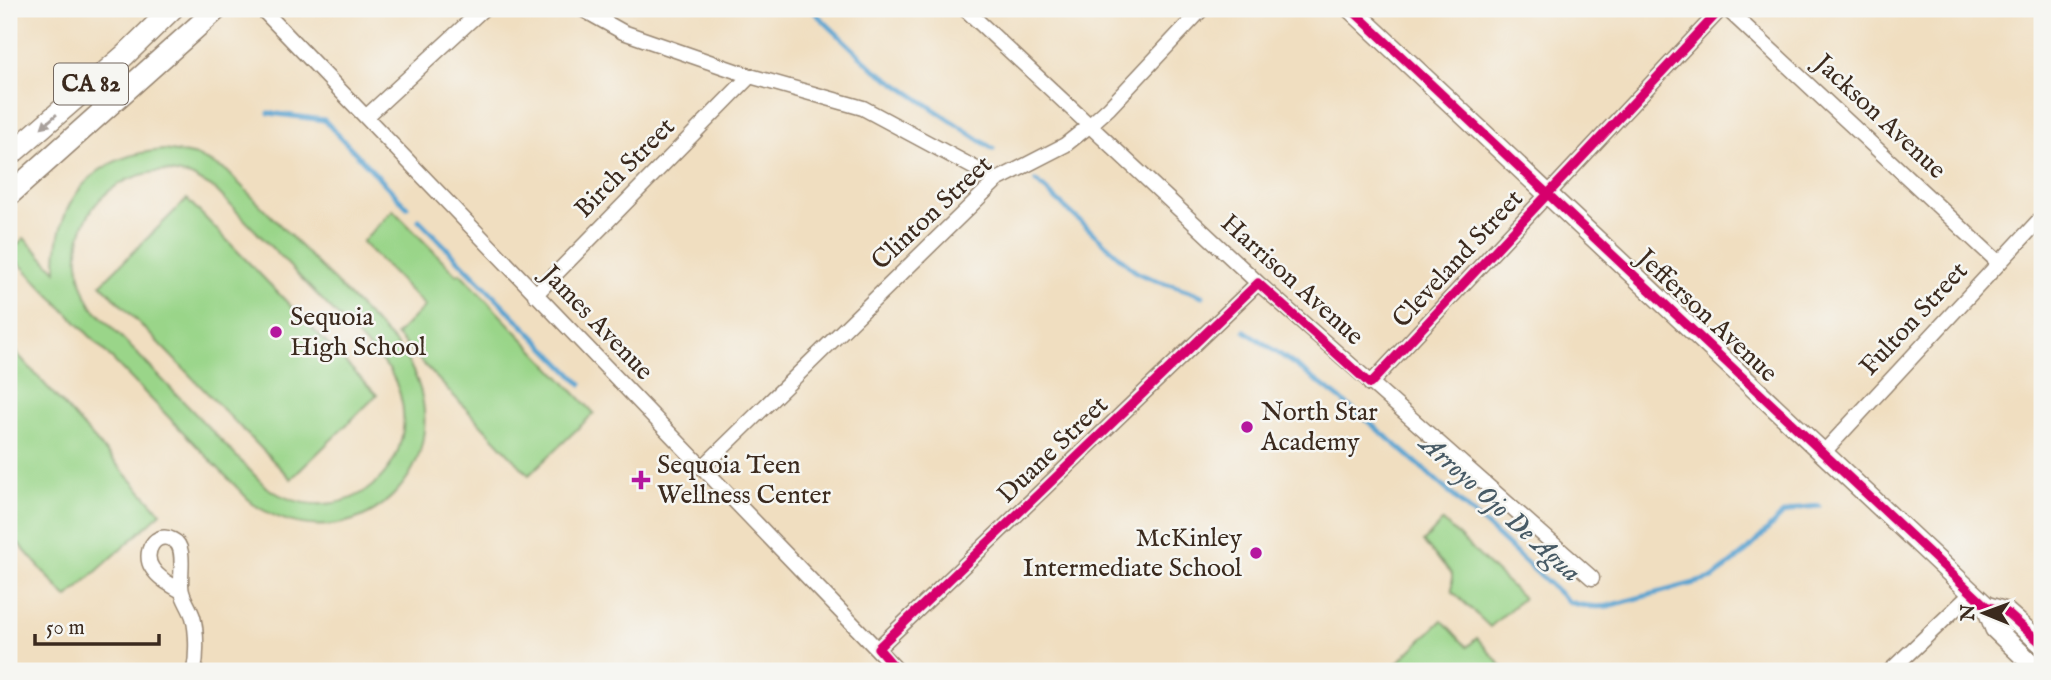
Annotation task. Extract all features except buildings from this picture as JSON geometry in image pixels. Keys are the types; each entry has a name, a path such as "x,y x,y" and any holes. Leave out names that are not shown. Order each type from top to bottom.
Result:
{"main road":[{"name":"CA 82","path":"9,156 125,55 172,9"},
{"name":"CA 82","path":"9,195 217,9"},
{"name":"Jefferson Avenue","path":"1350,9 1979,600 1995,629 2039,671"},
{"name":"Jefferson Avenue","path":"1979,600 2006,612 2042,644"}],"street":[{"name":"James Avenue","path":"262,9 898,671"},
{"path":"366,117 483,9"},
{"path":"582,9 623,32 750,76 863,108 997,180"},
{"name":"Harrison Avenue","path":"965,9 1258,283 1592,578"},
{"name":"Clinton Street","path":"703,467 997,180 1065,145 1090,126 1202,9"},
{"name":"Cleveland Street","path":"1370,384 1721,9"},
{"name":"Jackson Avenue","path":"1727,9 1998,262"},
{"name":"Birch Street","path":"535,295 750,76"},
{"name":"Fulton Street","path":"1822,454 2042,217"},
{"name":"Duane Street","path":"878,648 1258,283"},
{"path":"181,591 193,617 194,671"},
{"path":"1890,671 1979,600"}],"green space":[{"path":"165,150 198,156 227,171 395,343 418,383 424,423 417,459 398,490 370,513 334,524 295,522 253,504 9,253 24,238 56,271 57,246 62,223 83,185 98,171 139,153","holes":["165,171 191,176 215,189 389,369 402,401 403,431 394,459 378,481 355,497 328,504 297,501 266,487 92,307 82,284 78,260 80,238 87,217 100,199 117,185 139,175"]},
{"path":"187,199 377,395 291,479 101,284"},
{"path":"393,210 457,275 460,273 594,413 529,475 396,335 425,306 362,242"},
{"path":"13,349 161,513 67,598 9,533 9,353"},
{"path":"1443,521 1523,598 1490,627 1452,591 1452,574 1423,542"},
{"path":"1442,620 1467,647 1477,638 1506,671 1389,671"}],"waterway":[{"name":"Arroyo Ojo De Agua","path":"811,9 873,68 993,149"},
{"path":"269,113 324,120 407,207"},
{"name":"Arroyo Ojo De Agua","path":"1036,181 1136,272 1202,296"},
{"path":"419,220 581,384"},
{"name":"Arroyo Ojo De Agua","path":"1245,331 1331,392 1413,459 1569,602 1608,606 1713,578 1748,550 1783,514 1799,508 1819,506"}],"cycle path":[{"path":"1351,9 1986,606 2006,612 2042,644"},
{"path":"898,671 878,648 1258,283 1370,384 1721,9"}],"place":[{"name":"Sequoia High School","path":"276,332"},
{"name":"North Star Academy","path":"1247,427"},
{"name":"Sequoia Teen Wellness Center","path":"641,480"},
{"name":"McKinley Intermediate School","path":"1256,553"}]}
